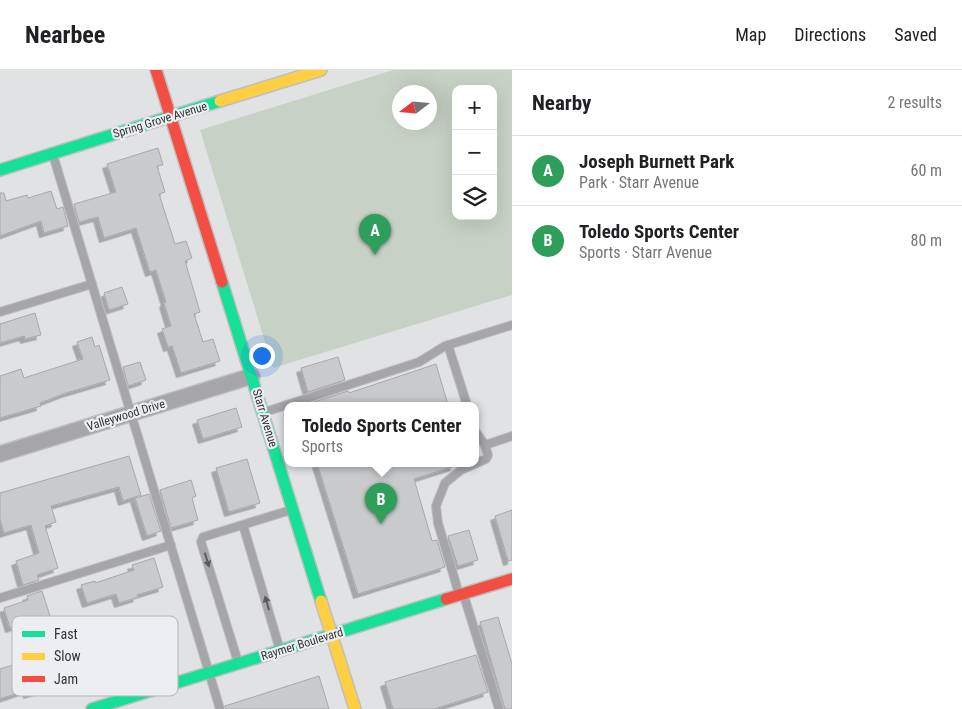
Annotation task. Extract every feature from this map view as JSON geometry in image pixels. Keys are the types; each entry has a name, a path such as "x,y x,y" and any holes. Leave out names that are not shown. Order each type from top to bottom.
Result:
{"street":[{"name":"Starr Avenue","path":"156,70 355,709"},
{"name":"Spring Grove Avenue","path":"0,170 321,70"},
{"name":"Valleywood Drive","path":"0,454 252,376"},
{"name":"Raymer Boulevard","path":"178,683 512,578"},
{"name":"Raymer Boulevard","path":"92,709 134,696"}],"lane":[{"path":"52,153 220,709"},
{"path":"0,312 92,284"},
{"path":"297,402 419,362 448,345 512,325"},
{"path":"448,345 466,402"},
{"path":"263,413 284,406"},
{"path":"485,445 512,436"},
{"path":"479,437 485,445 488,455 486,459 479,462"},
{"path":"468,467 445,483 436,506 438,523 499,709"},
{"path":"239,664 201,542 203,537 293,510"},
{"path":"243,525 280,650"},
{"path":"0,598 171,545"}],"shaded area":[{"path":"393,70 512,70 512,295 273,368 200,130"}],"building":[{"path":"158,148 163,165 157,166 165,192 159,194 175,244 186,241 192,258 185,261 200,312 194,314 203,342 213,339 220,361 181,373 172,346 168,347 162,329 171,326 164,303 166,302 156,270 150,272 136,228 104,238 98,217 79,222 74,204 116,192 107,164"},
{"path":"51,191 57,209 63,207 68,226 44,233 41,221 0,236 0,193 4,193 6,201 27,195 28,198"},
{"path":"122,287 128,304 109,310 104,293"},
{"path":"35,313 41,335 25,339 24,336 0,343 0,324"},
{"path":"92,337 95,347 99,345 110,380 66,393 40,403 41,406 0,418 0,376 21,369 24,378 83,359 77,342"},
{"path":"338,357 345,380 308,392 301,368"},
{"path":"140,362 146,380 128,386 123,367"},
{"path":"436,364 447,402 314,402 348,391 349,393"},
{"path":"236,408 242,427 203,439 197,420"},
{"path":"129,456 141,495 123,501 119,487 51,506 56,522 45,526 58,568 37,575 39,580 23,585 16,561 39,553 31,525 4,533 0,519 0,493"},
{"path":"247,459 260,503 229,512 216,468"},
{"path":"318,467 452,467 414,479 432,541 437,540 445,567 358,594"},
{"path":"191,480 196,496 192,498 198,520 171,528 160,490"},
{"path":"149,494 161,531 147,536 135,498"},
{"path":"512,510 512,560 508,561 495,516"},
{"path":"469,530 478,560 458,566 448,536"},
{"path":"154,558 163,587 119,603 116,594 87,603 81,585 95,581 95,583 134,570 132,565"},
{"path":"42,591 50,616 12,616 12,627 10,628 4,608 28,600 27,596"},
{"path":"498,617 512,664 512,709 505,709 480,622"},
{"path":"476,655 488,692 434,709 393,709 385,682"},
{"path":"12,665 12,695 0,699 0,669"},
{"path":"319,676 329,709 226,709 225,706"}],"traffic: fast":[{"path":"0,170 220,101"},
{"path":"222,282 321,601"},
{"path":"178,682 446,599"},
{"path":"92,709 134,696"}],"traffic: slow":[{"path":"220,101 321,70"},
{"path":"321,601 355,709"}],"traffic: jam":[{"path":"156,70 222,282"},
{"path":"446,599 512,579"}],"place":[{"name":"Joseph Burnett Park","path":"375,255"},
{"name":"Toledo Sports Center","path":"381,524"}]}
